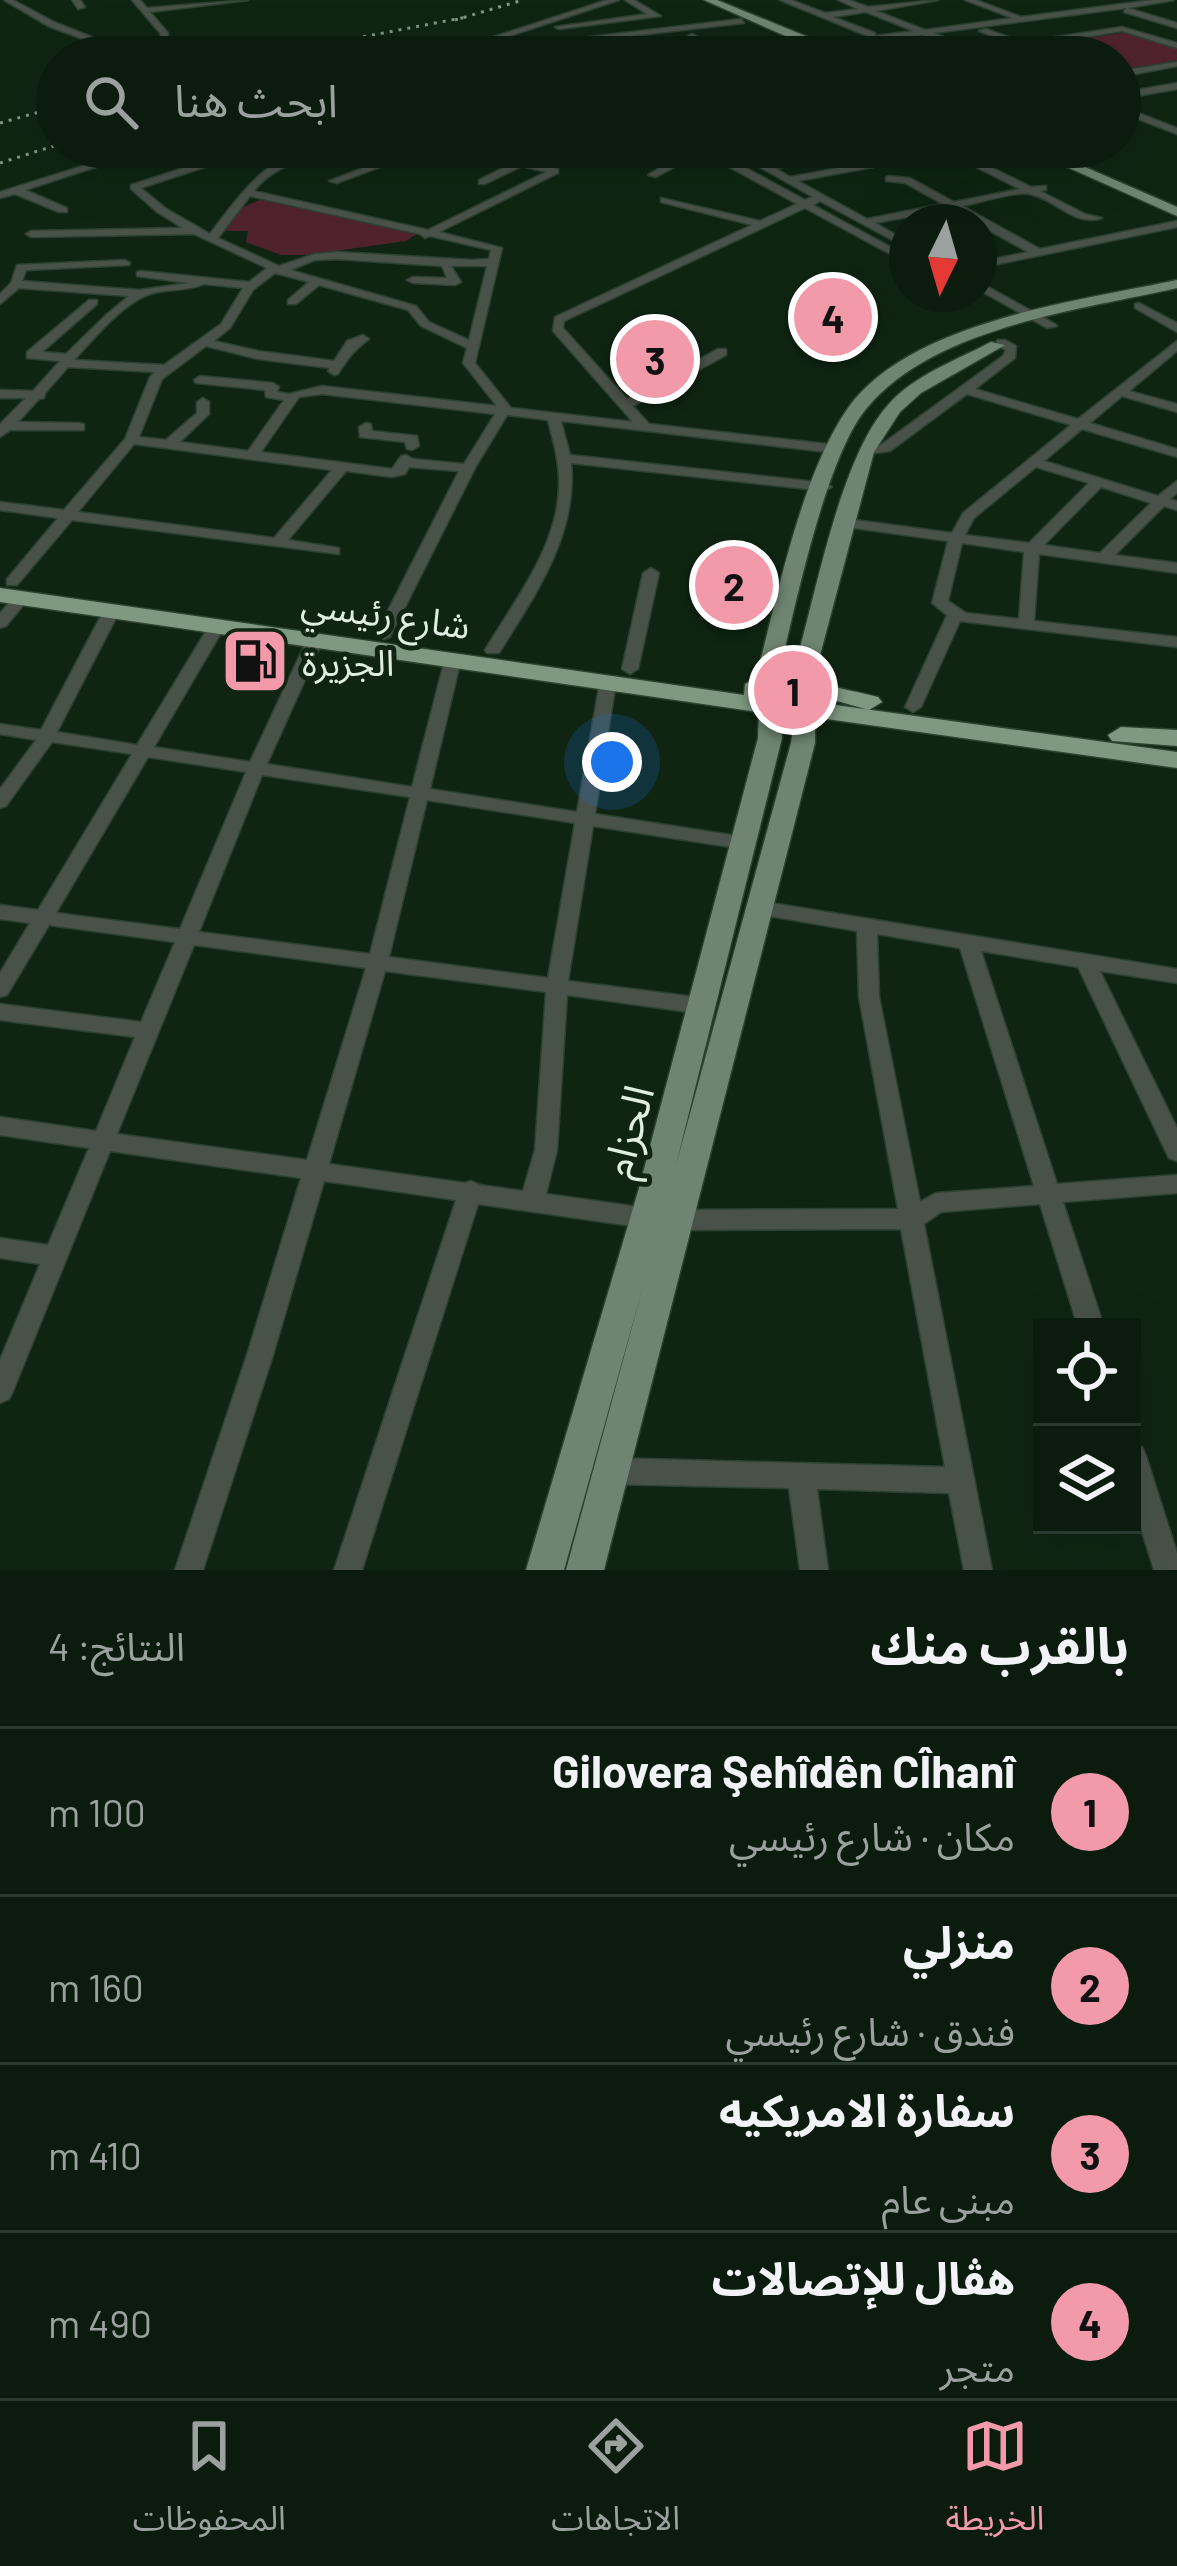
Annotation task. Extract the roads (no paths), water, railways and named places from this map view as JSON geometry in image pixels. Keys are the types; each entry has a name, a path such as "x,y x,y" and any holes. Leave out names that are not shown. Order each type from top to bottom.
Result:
{"highway":[{"name":"شارع رئيسي","path":"9,589 384,634 619,675"},
{"name":"شارع رئيسي","path":"9,589 112,610 453,659 1177,738"},
{"name":"شارع رئيسي","path":"764,694 788,676 809,698 1177,760"}],"main road":[{"path":"696,0 774,36"},
{"path":"709,0 777,36"},
{"path":"1076,168 1177,212"},
{"path":"1101,168 1177,201"},
{"path":"585,1570 662,1219 759,908 803,743 808,658 865,452 893,409 915,389 1037,324 1177,284"},
{"path":"1037,324 1177,297"},
{"name":"الحزام","path":"545,1570 662,1219 703,1006 770,738 764,694 836,449 863,401 920,358 1037,324"},
{"path":"836,449 865,452"}],"street":[{"path":"8,0 83,36"},
{"path":"136,0 148,10 161,36"},
{"path":"148,10 244,0"},
{"path":"502,36 615,0"},
{"path":"629,0 693,36"},
{"path":"784,0 872,35"},
{"path":"842,0 935,36"},
{"path":"969,0 1017,17"},
{"path":"868,36 1148,0"},
{"path":"892,36 1017,17 1173,2"},
{"path":"946,36 1173,2"},
{"path":"823,16 915,3 933,5"},
{"path":"1115,6 1177,26"},
{"path":"514,32 655,15"},
{"path":"951,16 969,23"},
{"path":"622,36 741,21"},
{"path":"1075,36 1117,29 1174,44"},
{"path":"983,31 997,36"},
{"path":"1141,70 1177,64"},
{"path":"1141,92 1177,86"},
{"path":"1141,117 1177,131"},
{"path":"0,193 75,168"},
{"path":"0,193 86,168"},
{"path":"193,168 134,187 153,206 209,234 231,251 276,271 412,308 425,324 474,347"},
{"path":"31,234 209,234 275,168"},
{"path":"334,181 370,168"},
{"path":"506,168 482,182 514,189"},
{"path":"417,239 556,171 545,168"},
{"path":"653,175 665,168"},
{"path":"738,168 889,250"},
{"path":"768,168 889,235"},
{"path":"787,180 853,168"},
{"path":"868,168 890,179 907,180 954,204"},
{"path":"985,168 1083,218 1097,218"},
{"path":"989,168 1042,188 1129,234"},
{"path":"316,207 361,181 356,173"},
{"path":"890,179 888,184 930,204"},
{"path":"961,204 1042,188"},
{"path":"15,190 63,210"},
{"path":"249,193 497,248 470,369 506,405 468,468 384,634"},
{"path":"646,428 557,328 559,319 818,198"},
{"path":"665,200 758,224"},
{"path":"866,222 889,218"},
{"path":"997,261 1177,224"},
{"path":"997,226 1005,235"},
{"path":"997,233 1039,253"},
{"path":"0,623 9,589 130,440 156,377 226,326 252,286 312,257 446,267 494,262"},
{"path":"7,290 21,268 125,263"},
{"path":"412,280 455,282 446,267"},
{"path":"141,274 252,286"},
{"path":"292,302 316,282"},
{"path":"7,290 141,294 181,291 199,283"},
{"path":"2,429 40,395 67,360 141,294"},
{"path":"997,297 1037,324"},
{"path":"93,302 31,355 166,369"},
{"path":"997,306 1037,324"},
{"path":"1138,306 1177,328"},
{"path":"322,390 351,344 363,339"},
{"path":"204,342 258,356 338,365"},
{"path":"865,452 884,448 1009,358 1012,350 1001,344"},
{"path":"1177,345 968,516 956,538 940,603 956,615 1177,642"},
{"path":"624,406 722,352"},
{"path":"200,380 273,387 270,394 291,398 322,390 836,449"},
{"path":"963,389 1177,453"},
{"path":"1120,392 1177,408"},
{"path":"0,394 40,395"},
{"path":"252,455 291,398"},
{"path":"170,444 203,414 203,402"},
{"path":"493,650 568,510 568,459 554,420"},
{"path":"2,429 79,427"},
{"path":"130,440 395,473 412,439 364,434 366,427"},
{"path":"407,456 468,468"},
{"path":"568,459 825,487"},
{"path":"1033,462 1177,506"},
{"path":"277,544 342,467"},
{"path":"1026,624 1032,549 1098,482"},
{"path":"1103,559 1177,485"},
{"path":"0,506 334,551"},
{"path":"847,523 1177,568"},
{"path":"533,1198 546,1150 557,983 583,819 619,675 651,573"},
{"path":"0,802 45,739 112,610"},
{"path":"913,707 956,615"},
{"path":"0,990 217,626"},
{"path":"0,1391 255,771 315,640"},
{"path":"189,1570 378,961 453,659"},
{"path":"0,729 744,843"},
{"path":"759,908 1177,976"},
{"path":"0,912 703,1006"},
{"path":"867,926 869,997 978,1570"},
{"path":"968,942 1088,1318"},
{"path":"1085,961 1177,1152"},
{"path":"0,1012 148,1031"},
{"path":"0,1126 662,1219 914,1219 936,1203 1177,1184"},
{"path":"348,1570 471,1190"},
{"path":"0,1249 56,1256"},
{"path":"610,1471 962,1480"},
{"path":"801,1474 814,1570"},
{"path":"1141,1484 1168,1570"}],"railway":[{"path":"462,18 523,0"},
{"path":"462,18 467,17"},
{"path":"367,36 462,18"},
{"path":"455,20 462,18"},
{"path":"0,123 36,113"},
{"path":"0,163 36,152"}],"place":[{"name":"هڤال للإتصالات","path":"833,317"},
{"name":"سفارة الامريكيه","path":"655,359"},
{"name":"منزلي","path":"734,585"},
{"name":"الجزيرة","path":"255,661"},
{"name":"Gilovera Şehîdên CÎhanî","path":"793,690"}]}
